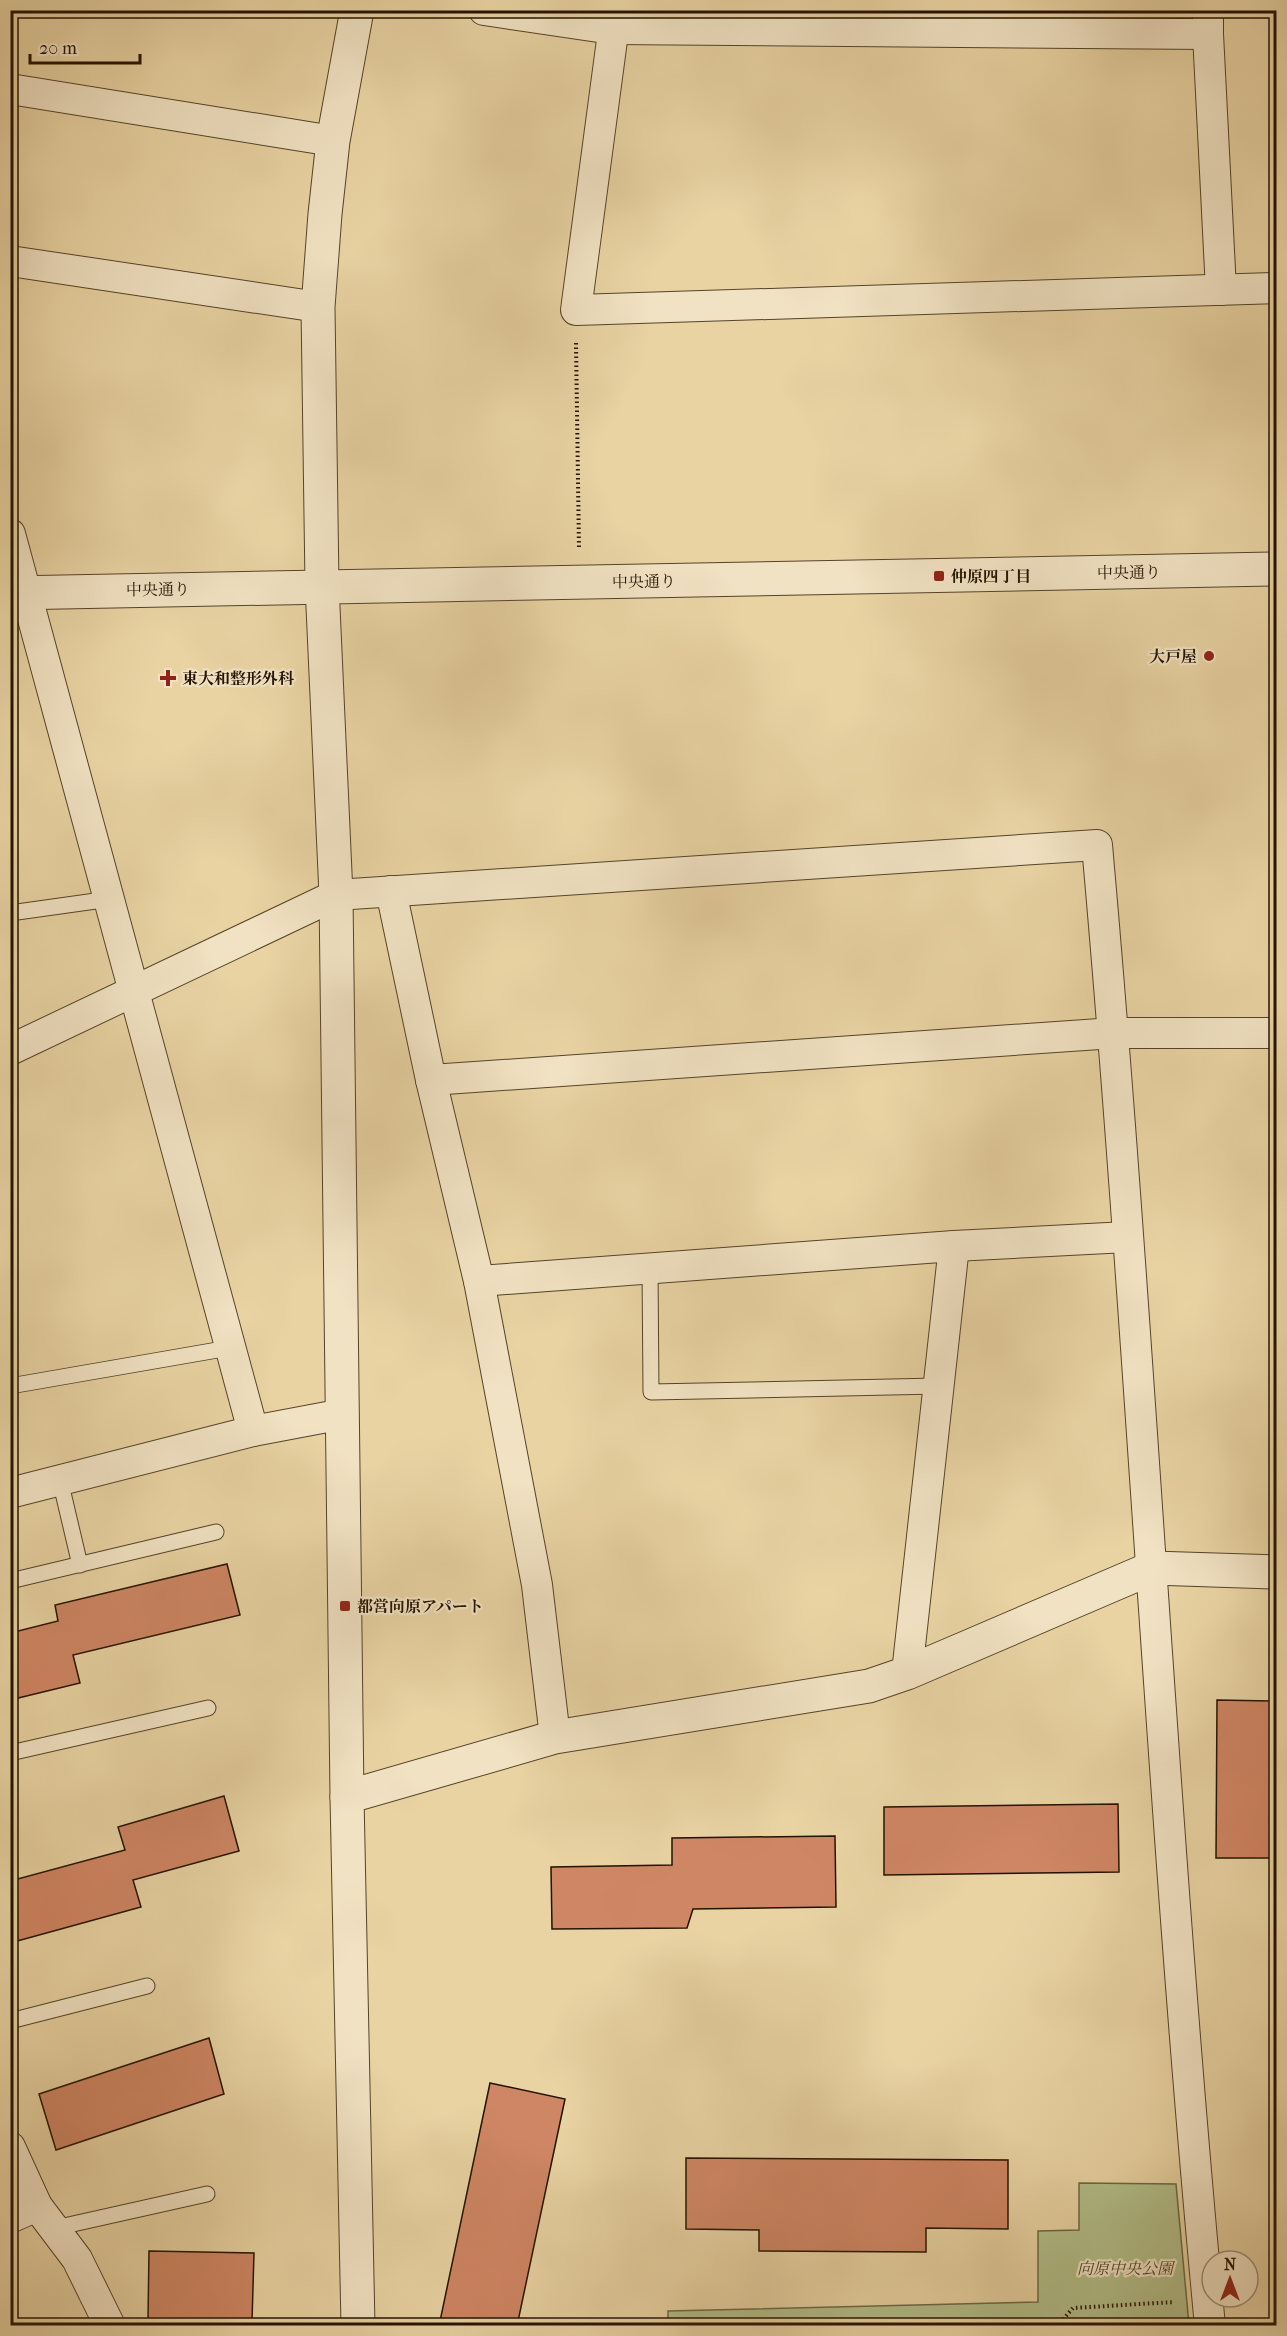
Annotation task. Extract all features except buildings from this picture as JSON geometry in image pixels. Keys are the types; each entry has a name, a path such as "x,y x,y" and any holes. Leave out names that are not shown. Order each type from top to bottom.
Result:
{"street":[{"path":"357,10 333,141 318,307 322,585 336,895 348,1797 358,2325"},
{"path":"484,10 614,20 1208,22 1221,290"},
{"path":"614,20 576,310 1276,288"},
{"path":"10,89 333,141"},
{"path":"10,261 318,307"},
{"path":"10,534 19,592 110,898 229,1348 254,1431"},
{"name":"中央通り","path":"19,592 1276,569"},
{"path":"10,1050 336,895 1097,845 1114,1033 1188,2087 1208,2313"},
{"path":"391,891 431,1080 479,1281 537,1585 555,1737"},
{"path":"431,1080 1114,1033 1276,1033"},
{"path":"479,1281 954,1246 1127,1237"},
{"path":"907,1673 954,1246"},
{"path":"10,1493 254,1431 343,1414"},
{"path":"348,1797 555,1737 869,1686 907,1673 1152,1568 1276,1572"},
{"path":"10,2147 34,2218 77,2259 110,2325"}],"lane":[{"path":"10,913 110,898"},
{"path":"650,1268 651,1392 938,1386"},
{"path":"10,1386 229,1348"},
{"path":"60,1480 80,1565"},
{"path":"10,1581 216,1532"},
{"path":"10,1754 208,1708"},
{"path":"10,2021 147,1986"},
{"path":"34,2218 207,2194"}],"path":[{"path":"576,310 579,582"},
{"path":"1057,2325 1073,2308 1208,2313"}],"green space":[{"name":"向原中央公園","path":"1079,2183 1176,2184 1189,2325 668,2325 668,2311 1038,2302 1038,2231 1079,2230"}],"place":[{"name":"仲原四丁目","path":"939,576"},
{"name":"大戸屋","path":"1209,656"},
{"name":"東大和整形外科","path":"168,678"},
{"name":"都営向原アパート","path":"345,1606"}]}
